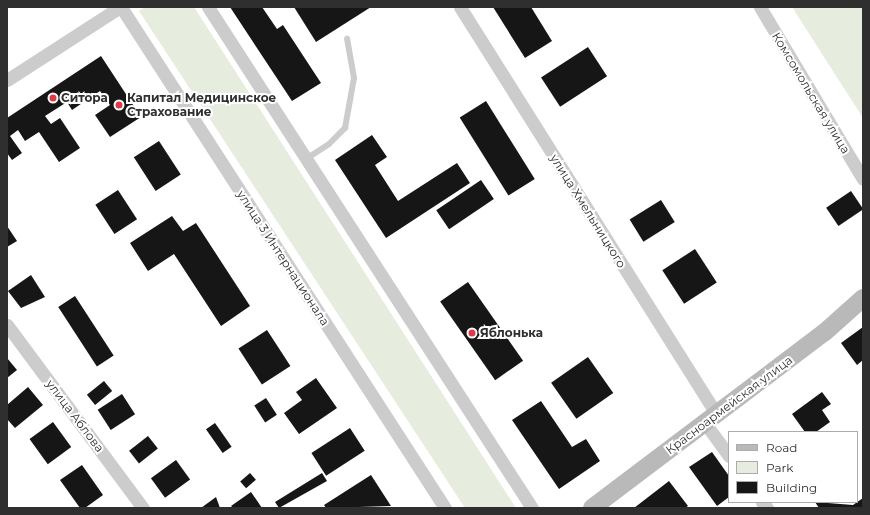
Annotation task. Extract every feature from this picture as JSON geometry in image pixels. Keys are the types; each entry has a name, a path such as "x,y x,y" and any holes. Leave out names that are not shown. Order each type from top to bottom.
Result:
{"main road":[{"name":"Красноармейская улица","path":"592,508 826,332 863,298"}],"street":[{"path":"7,80 120,7"},
{"name":"улица 3 Интернационала","path":"120,7 445,508"},
{"path":"208,7 532,508"},
{"name":"улица Хмельницкого","path":"460,7 710,418 728,454"},
{"name":"Комсомольская улица","path":"760,7 863,179"},
{"name":"улица Аблова","path":"7,325 143,508"}],"lane":[{"path":"306,159 329,144 344,128 354,78 347,39"}],"green space":[{"path":"145,7 194,7 516,508 465,508 139,11"},
{"path":"792,7 863,7 863,118"}],"building":[{"path":"230,7 262,7 277,29 283,25 321,83 292,101"},
{"path":"294,7 371,7 316,42"},
{"path":"493,7 531,7 552,41 525,58"},
{"path":"588,47 607,76 560,107 541,77"},
{"path":"101,56 141,117 110,137 95,115 110,105 100,91 72,110 67,102 45,116 51,124 60,118 80,148 59,162 39,132 25,141 18,130 10,136 22,153 12,160 7,153 7,118"},
{"path":"486,101 535,179 508,195 460,117"},
{"path":"372,135 387,157 375,165 398,201 457,163 470,183 386,238 335,160"},
{"path":"159,141 181,175 156,191 134,157"},
{"path":"481,180 494,199 449,229 436,210"},
{"path":"118,190 137,219 114,234 95,205"},
{"path":"851,191 863,209 838,226 826,208"},
{"path":"661,200 675,222 643,242 630,220"},
{"path":"172,216 183,231 196,223 250,306 221,326 174,254 148,271 130,243"},
{"path":"7,226 17,241 7,247"},
{"path":"695,249 717,283 684,304 662,270"},
{"path":"31,275 45,297 21,308 8,291"},
{"path":"468,282 523,361 495,380 440,302"},
{"path":"75,296 114,356 97,366 58,307"},
{"path":"863,327 863,360 857,365 841,343"},
{"path":"267,330 290,366 262,385 238,349"},
{"path":"588,357 613,393 576,419 551,383"},
{"path":"7,358 17,370 7,378"},
{"path":"316,378 337,408 299,434 284,413 302,400 296,392"},
{"path":"104,381 112,391 95,405 87,395"},
{"path":"28,387 43,405 15,428 7,419 7,405"},
{"path":"822,392 831,404 822,410 830,422 817,431 804,431 792,414"},
{"path":"122,394 135,414 111,430 98,410"},
{"path":"266,398 277,415 265,422 254,406"},
{"path":"541,401 572,447 586,439 600,461 559,489 512,420"},
{"path":"53,422 71,447 48,464 30,439"},
{"path":"215,423 232,447 223,453 206,429"},
{"path":"350,428 365,451 326,476 311,453"},
{"path":"148,436 158,449 139,463 129,451"},
{"path":"712,452 728,475 728,498 717,506 689,467"},
{"path":"176,460 190,479 165,498 151,478"},
{"path":"82,465 103,495 85,508 80,508 60,480"},
{"path":"250,473 256,480 246,488 240,482"},
{"path":"322,473 327,481 279,508 275,502"},
{"path":"371,475 391,506 326,508 324,505"},
{"path":"669,481 688,506 685,508 634,508"},
{"path":"251,492 262,508 233,508 231,506"},
{"path":"216,497 220,508 201,508"},
{"path":"863,498 863,508 819,508 816,503 853,505 858,503"}],"place":[{"name":"Ситора","path":"53,98"},
{"name":"Капитал Медицинское Страхование","path":"119,105"},
{"name":"Яблонька","path":"472,333"}]}
